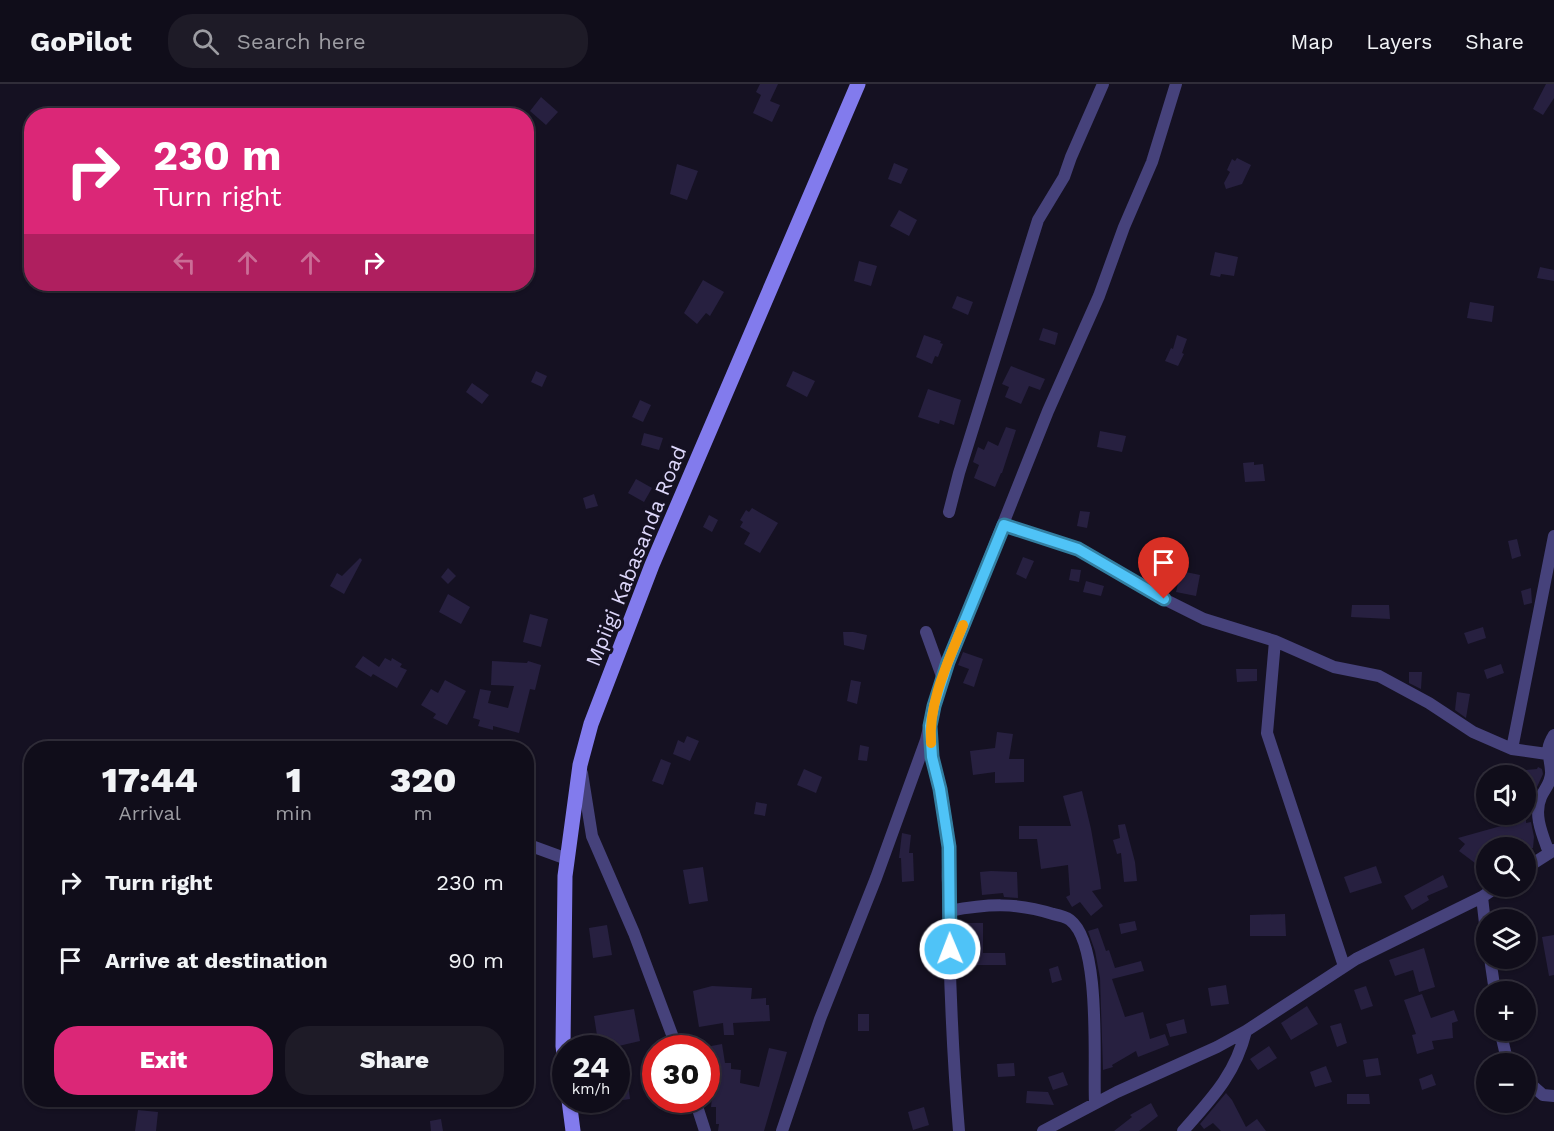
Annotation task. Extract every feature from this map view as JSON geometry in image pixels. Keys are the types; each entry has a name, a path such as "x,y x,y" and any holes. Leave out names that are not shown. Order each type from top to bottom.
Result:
{"main road":[{"name":"Mpiigi Kabasanda Road","path":"563,1035 565,876 580,765 591,724 652,565 858,84"},
{"path":"571,1113 573,1131"}],"street":[{"path":"949,512 959,473 1038,220 1064,177 1103,84"},
{"path":"782,1131 820,1019 876,878 930,726 943,678 1048,411 1100,296 1124,227 1152,162 1176,84"},
{"path":"1004,525 1078,549 1164,599 1204,619 1275,641 1334,667 1368,672 1395,683 1473,732 1512,749 1547,754"},
{"path":"1512,749 1554,536"},
{"path":"926,632 943,678"},
{"path":"1275,641 1267,733 1344,966"},
{"path":"930,726 932,757 940,789 949,847 950,990 959,1131"},
{"path":"1536,861 1551,851 1539,825 1539,810 1540,798 1549,784 1551,772 1547,754 1549,743 1554,735"},
{"path":"580,765 592,836 634,933 672,1035"},
{"path":"534,847 567,859"},
{"path":"1043,1131 1095,1103 1217,1047 1246,1031 1356,958 1482,897 1483,909"},
{"path":"949,911 978,906 1022,905 1070,920 1087,952 1094,994 1095,1103"},
{"path":"1183,1131 1229,1075 1240,1053 1246,1031"},
{"path":"1536,1089 1543,1095 1554,1096"},
{"path":"699,1113 705,1131"}],"building":[{"path":"760,84 778,84 770,101 780,105 772,122 753,113 761,95 756,92"},
{"path":"1546,84 1554,84 1554,98 1543,115 1533,109"},
{"path":"541,97 558,112 546,125 534,114 532,108"},
{"path":"1237,158 1251,165 1242,184 1226,189 1224,183 1230,172 1227,170 1232,159 1235,161"},
{"path":"894,163 908,169 901,184 888,179"},
{"path":"677,164 698,171 687,200 670,194"},
{"path":"899,210 917,220 909,236 890,226"},
{"path":"1215,252 1238,257 1234,276 1210,275"},
{"path":"859,261 877,266 871,286 854,281"},
{"path":"1540,267 1554,270 1554,281 1537,278"},
{"path":"703,280 724,292 710,316 706,313 697,324 684,313"},
{"path":"957,296 973,302 968,315 952,308"},
{"path":"1470,302 1494,306 1492,322 1467,318"},
{"path":"1043,328 1058,333 1055,345 1039,340"},
{"path":"924,335 941,341 940,343 943,344 938,357 935,356 932,364 916,357"},
{"path":"1177,335 1187,339 1182,353 1184,354 1178,366 1165,361 1171,348 1173,349"},
{"path":"1011,366 1045,379 1040,390 1029,386 1021,404 1005,397 1009,387 1002,384"},
{"path":"536,371 547,376 542,387 531,382"},
{"path":"793,371 815,381 807,397 786,386"},
{"path":"472,383 489,395 482,404 466,392"},
{"path":"928,389 961,400 954,425 940,420 939,424 918,417"},
{"path":"640,400 651,405 643,422 632,417"},
{"path":"1006,427 1016,430 995,487 974,478 979,465 973,462 978,447 984,450 988,441 998,446"},
{"path":"1100,431 1126,436 1122,452 1097,447"},
{"path":"644,433 663,438 659,450 641,445"},
{"path":"1254,462 1254,465 1263,464 1265,481 1245,482 1243,463"},
{"path":"636,479 652,488 644,502 628,493"},
{"path":"594,494 598,506 586,509 583,498"},
{"path":"752,508 778,523 760,553 744,544 750,533 740,527 743,522 740,520 746,510 749,512"},
{"path":"1080,511 1090,512 1087,528 1077,526"},
{"path":"709,515 718,520 712,532 703,527"},
{"path":"1517,539 1521,556 1512,559 1508,541"},
{"path":"1023,557 1034,561 1026,579 1016,574"},
{"path":"360,558 362,560 344,594 330,586 337,573 342,576"},
{"path":"448,568 456,576 448,584 441,577"},
{"path":"1071,569 1081,570 1079,582 1069,580"},
{"path":"1181,571 1200,575 1196,596 1176,592"},
{"path":"1086,581 1104,586 1101,596 1083,592"},
{"path":"1531,588 1532,603 1524,605 1521,591"},
{"path":"448,594 470,607 461,624 439,612"},
{"path":"1352,605 1389,605 1390,619 1351,617"},
{"path":"530,614 548,619 541,647 523,642"},
{"path":"1483,627 1486,638 1468,644 1464,633"},
{"path":"843,632 867,635 864,650 844,645"},
{"path":"963,652 983,659 974,687 963,683 969,669 958,665"},
{"path":"363,656 379,667 385,658 391,661 392,658 402,664 400,667 407,670 397,688 355,667"},
{"path":"492,661 527,663 528,661 541,665 535,690 530,689 519,733 493,726 493,730 478,726 480,720 473,718 480,689 491,691 488,703 508,708 514,686 491,685"},
{"path":"1501,664 1504,673 1487,679 1484,670"},
{"path":"1236,669 1257,669 1257,681 1237,682"},
{"path":"1409,672 1422,672 1421,689 1409,683"},
{"path":"445,680 466,691 447,725 433,718 436,714 421,705 431,689 438,693"},
{"path":"851,680 861,682 857,704 847,701"},
{"path":"1457,692 1470,694 1466,718 1455,710"},
{"path":"997,732 1013,734 1009,759 1024,759 1024,782 995,783 995,772 973,775 970,751 995,748"},
{"path":"687,736 699,741 690,761 673,754 678,740 684,743"},
{"path":"860,745 869,747 867,761 858,760"},
{"path":"661,759 671,763 663,785 652,781"},
{"path":"1538,767 1542,769 1543,774 1537,787 1536,769"},
{"path":"804,769 822,777 816,793 797,785"},
{"path":"1082,791 1101,889 1092,891 1103,906 1091,916 1080,902 1072,907 1066,897 1070,895 1068,865 1041,869 1037,839 1019,839 1019,826 1071,826 1063,796"},
{"path":"756,802 767,804 765,816 754,814"},
{"path":"1125,824 1135,862 1137,881 1124,882 1121,853 1117,854 1113,840 1120,838 1118,825"},
{"path":"1505,825 1532,825 1534,837 1476,837 1475,863 1459,851 1465,844 1458,838"},
{"path":"902,833 911,835 909,853 913,853 914,881 902,882 901,858 899,858"},
{"path":"1376,866 1382,883 1350,893 1344,877"},
{"path":"703,867 708,901 689,904 683,870"},
{"path":"980,872 1017,872 1018,898 1004,897 1003,893 982,895"},
{"path":"1443,875 1448,887 1427,896 1429,900 1412,910 1404,896"},
{"path":"1285,914 1286,936 1250,936 1250,915"},
{"path":"1135,921 1137,930 1121,934 1119,924"},
{"path":"964,923 983,923 983,953 1005,953 1006,965 961,965 961,954 964,954"},
{"path":"607,925 612,955 593,958 589,928"},
{"path":"1098,928 1115,968 1141,961 1144,971 1112,979 1125,1017 1143,1012 1150,1039 1165,1034 1169,1045 1138,1057 1136,1051 1112,1065 1113,1067 1103,1070 1100,978 1095,951 1088,931"},
{"path":"1554,935 1554,975 1549,976 1542,937"},
{"path":"1424,948 1435,987 1419,992 1413,970 1395,976 1389,960"},
{"path":"1058,966 1062,980 1052,983 1049,969"},
{"path":"1226,985 1229,1004 1211,1006 1208,988"},
{"path":"712,986 752,988 751,999 766,998 770,1021 733,1023 734,1035 724,1035 723,1023 699,1027 693,991"},
{"path":"1366,986 1373,1006 1361,1010 1354,990"},
{"path":"1422,994 1431,1018 1454,1010 1458,1021 1452,1023 1453,1038 1432,1041 1434,1049 1417,1054 1412,1035 1416,1034 1404,1000"},
{"path":"1307,1006 1318,1024 1291,1040 1281,1023"},
{"path":"634,1009 640,1041 630,1043 630,1035 597,1035 594,1016"},
{"path":"858,1014 869,1014 869,1031 858,1031"},
{"path":"1184,1019 1187,1033 1170,1037 1166,1024"},
{"path":"1341,1023 1347,1043 1337,1047 1330,1026"},
{"path":"720,1044 722,1044 725,1063 731,1063 731,1069 741,1070 740,1083 759,1087 769,1048 787,1052 764,1131 718,1131 716,1113 720,1113"},
{"path":"1269,1046 1277,1058 1258,1070 1250,1059"},
{"path":"1378,1058 1381,1075 1366,1077 1363,1060"},
{"path":"1014,1063 1015,1076 998,1077 997,1064"},
{"path":"1326,1066 1332,1082 1315,1087 1310,1072"},
{"path":"1063,1072 1068,1085 1053,1090 1048,1077"},
{"path":"1432,1074 1436,1085 1422,1090 1419,1079"},
{"path":"1027,1091 1048,1092 1054,1105 1026,1103"},
{"path":"1226,1093 1246,1127 1257,1119 1266,1131 1221,1131 1213,1123 1204,1129 1200,1124"},
{"path":"1347,1094 1369,1094 1370,1104 1347,1104"},
{"path":"1151,1103 1158,1116 1139,1131 1114,1131 1132,1117 1130,1115"},
{"path":"924,1107 929,1125 913,1130 908,1112"},
{"path":"138,1110 158,1112 156,1131 135,1131"},
{"path":"441,1119 443,1131 431,1131 430,1121"}],"slow traffic":[{"path":"931,743 930,726 934,706 963,625"}],"route":[{"path":"950,949 949,847 940,789 932,757 930,726 948,662 1004,525 1078,549 1164,599"}]}
